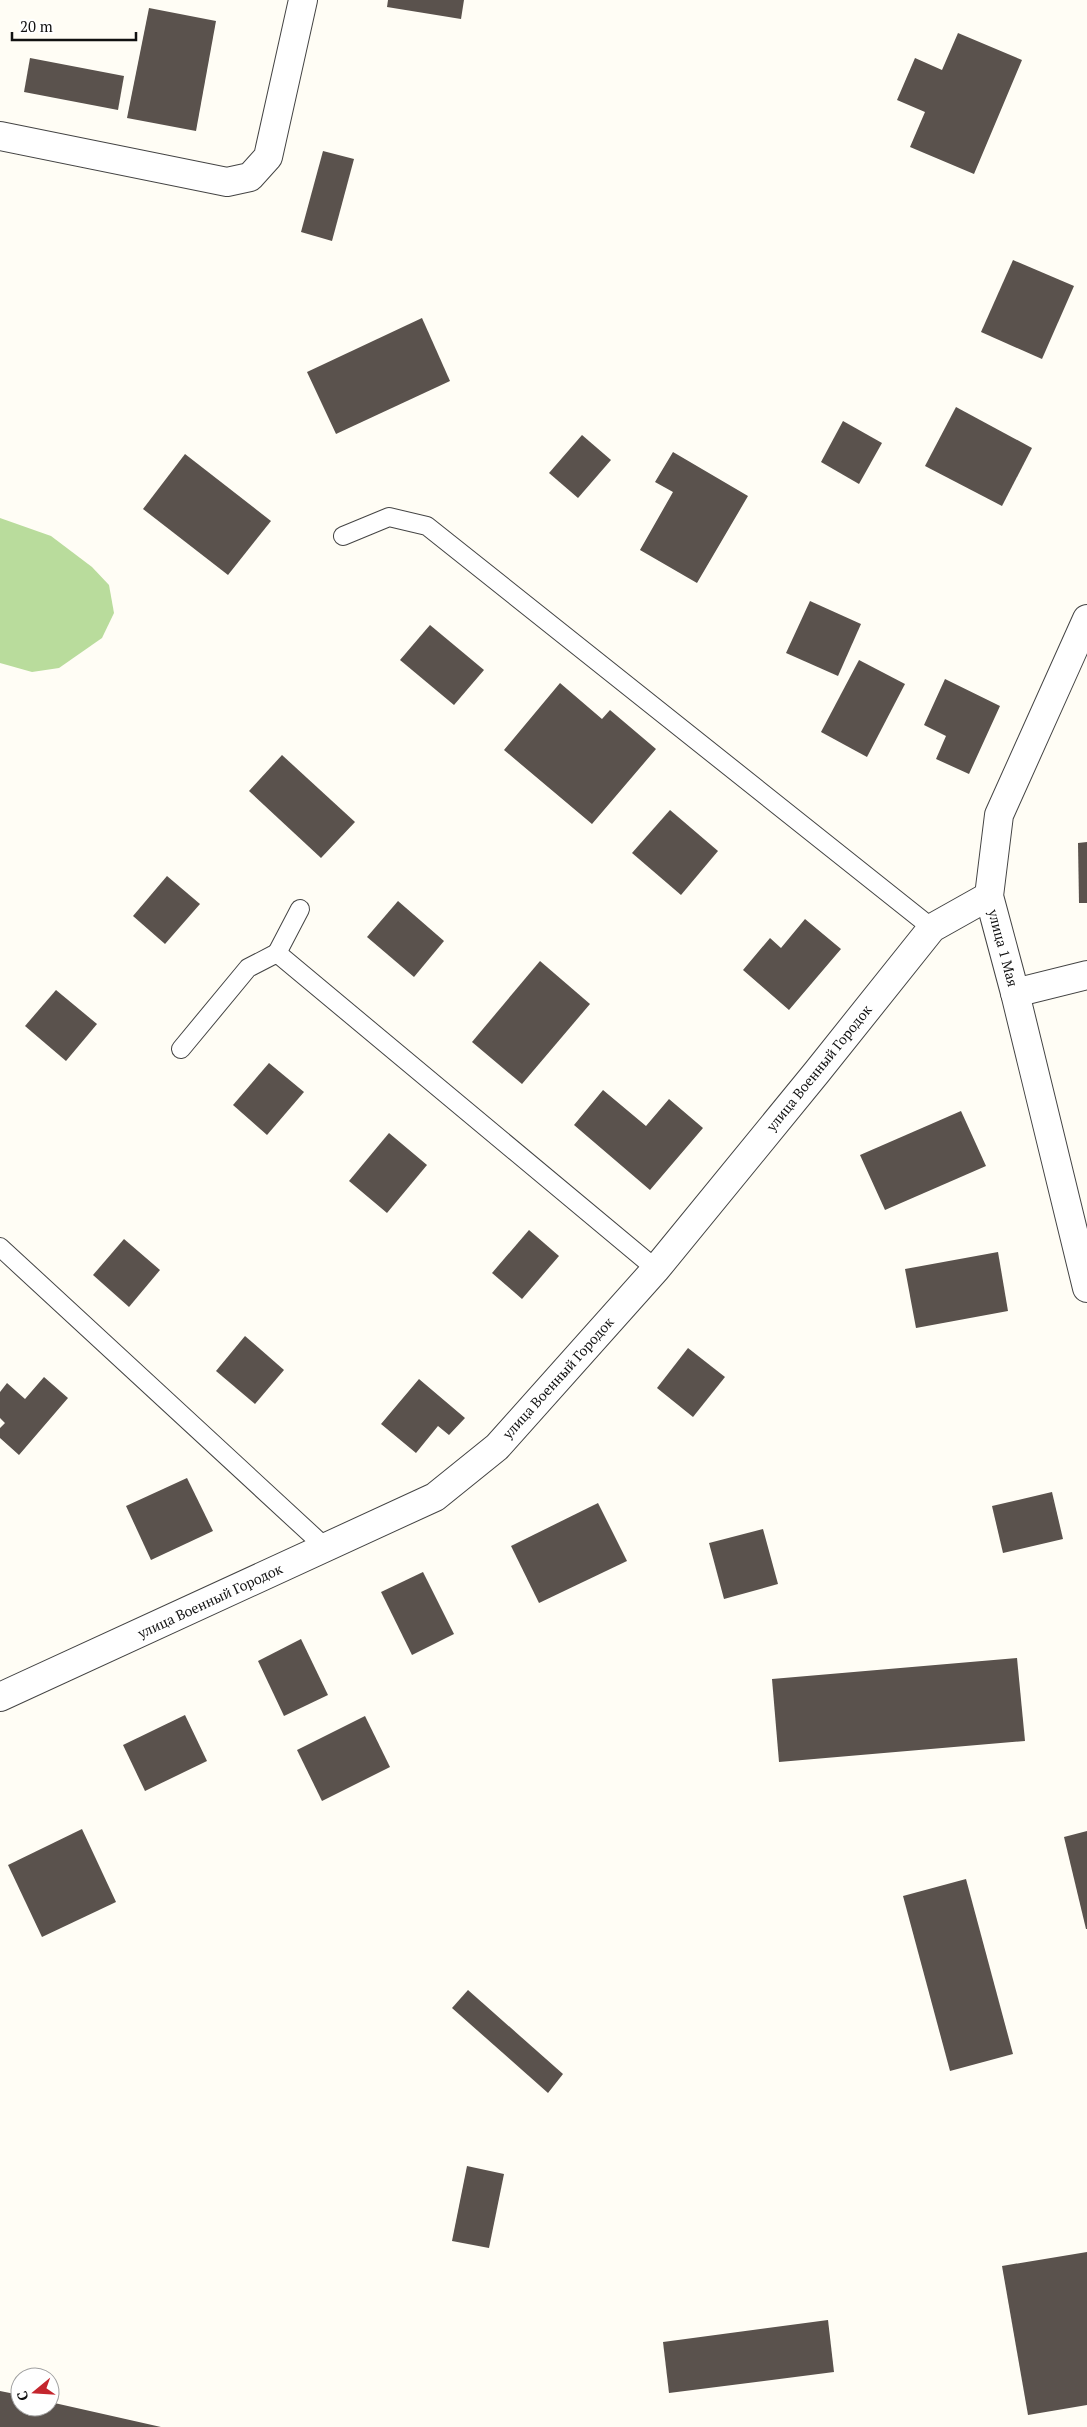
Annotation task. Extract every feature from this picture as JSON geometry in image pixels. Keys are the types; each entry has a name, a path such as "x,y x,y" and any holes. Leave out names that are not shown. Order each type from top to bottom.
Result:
{"street":[{"path":"0,136 226,182 250,177 268,157 303,0"},
{"name":"улица 1 Мая","path":"1087,619 999,815 989,896 1016,993 1087,1288"},
{"name":"улица Военный Городок","path":"0,1697 435,1497 497,1447 656,1269 932,928 989,896"},
{"path":"1016,993 1087,975"}],"lane":[{"path":"343,536 389,518 427,526 932,928"},
{"path":"181,1049 248,968 277,952 300,909"},
{"path":"277,952 656,1269"},
{"path":"0,1247 326,1548"}],"green space":[{"path":"0,518 51,536 92,567 109,585 114,613 102,638 59,668 32,672 0,663"}],"building":[{"path":"388,0 464,0 461,19 387,7"},
{"path":"149,8 216,21 196,131 127,118"},
{"path":"958,33 1022,60 974,174 910,147 925,112 897,100 915,58 942,70"},
{"path":"30,58 124,76 118,110 24,92"},
{"path":"323,151 354,159 332,241 301,232"},
{"path":"1013,260 1074,286 1042,359 981,332"},
{"path":"422,318 450,381 336,434 307,372"},
{"path":"956,407 1032,448 1002,506 925,466"},
{"path":"843,421 882,443 859,484 821,462"},
{"path":"582,435 611,460 578,498 549,473"},
{"path":"673,452 748,496 697,583 640,550 673,492 655,482"},
{"path":"185,454 271,521 228,575 143,509"},
{"path":"810,601 861,624 838,676 786,653"},
{"path":"430,625 484,670 454,705 400,660"},
{"path":"859,660 905,684 867,757 821,732"},
{"path":"945,679 1000,706 969,774 936,759 946,736 924,725"},
{"path":"560,683 602,719 610,710 656,749 592,824 504,750"},
{"path":"282,755 355,822 321,858 249,791"},
{"path":"670,810 718,851 681,895 632,853"},
{"path":"1087,842 1087,903 1079,903 1078,843"},
{"path":"167,876 200,904 165,944 133,916"},
{"path":"398,901 444,941 414,977 367,937"},
{"path":"805,919 841,949 789,1010 743,970 770,938 781,948"},
{"path":"540,961 590,1004 522,1084 472,1042"},
{"path":"56,990 97,1024 66,1061 25,1026"},
{"path":"269,1063 304,1092 267,1135 233,1105"},
{"path":"603,1090 646,1126 669,1099 703,1128 650,1190 574,1125"},
{"path":"961,1111 986,1166 885,1210 860,1155"},
{"path":"389,1133 427,1165 387,1213 349,1181"},
{"path":"529,1230 559,1256 522,1299 492,1273"},
{"path":"124,1239 160,1270 129,1307 93,1275"},
{"path":"998,1252 1008,1311 916,1328 905,1269"},
{"path":"245,1336 284,1370 255,1404 216,1371"},
{"path":"688,1348 725,1377 693,1417 657,1388"},
{"path":"44,1377 68,1398 19,1455 0,1438 0,1428 5,1423 0,1418 0,1392 7,1383 25,1399"},
{"path":"419,1379 465,1418 449,1435 438,1426 416,1453 381,1424"},
{"path":"187,1478 213,1531 151,1560 126,1506"},
{"path":"1052,1492 1063,1539 1003,1553 992,1506"},
{"path":"598,1503 627,1561 539,1603 511,1546"},
{"path":"763,1529 778,1584 724,1599 709,1543"},
{"path":"423,1572 454,1634 412,1655 381,1592"},
{"path":"301,1639 328,1695 284,1716 258,1661"},
{"path":"1017,1658 1025,1741 779,1762 772,1679"},
{"path":"185,1715 207,1761 145,1791 123,1745"},
{"path":"365,1716 390,1767 322,1801 297,1750"},
{"path":"82,1829 116,1902 42,1937 8,1865"},
{"path":"1087,1831 1087,1929 1086,1929 1064,1837"},
{"path":"966,1879 1013,2054 950,2071 903,1896"},
{"path":"468,1990 563,2074 548,2093 452,2008"},
{"path":"467,2166 504,2174 489,2248 452,2241"},
{"path":"1087,2252 1087,2405 1028,2415 1002,2266"},
{"path":"828,2320 834,2372 669,2393 663,2342"},
{"path":"0,2391 10,2393 10,2417 60,2417 60,2404 161,2427 0,2427"}]}
